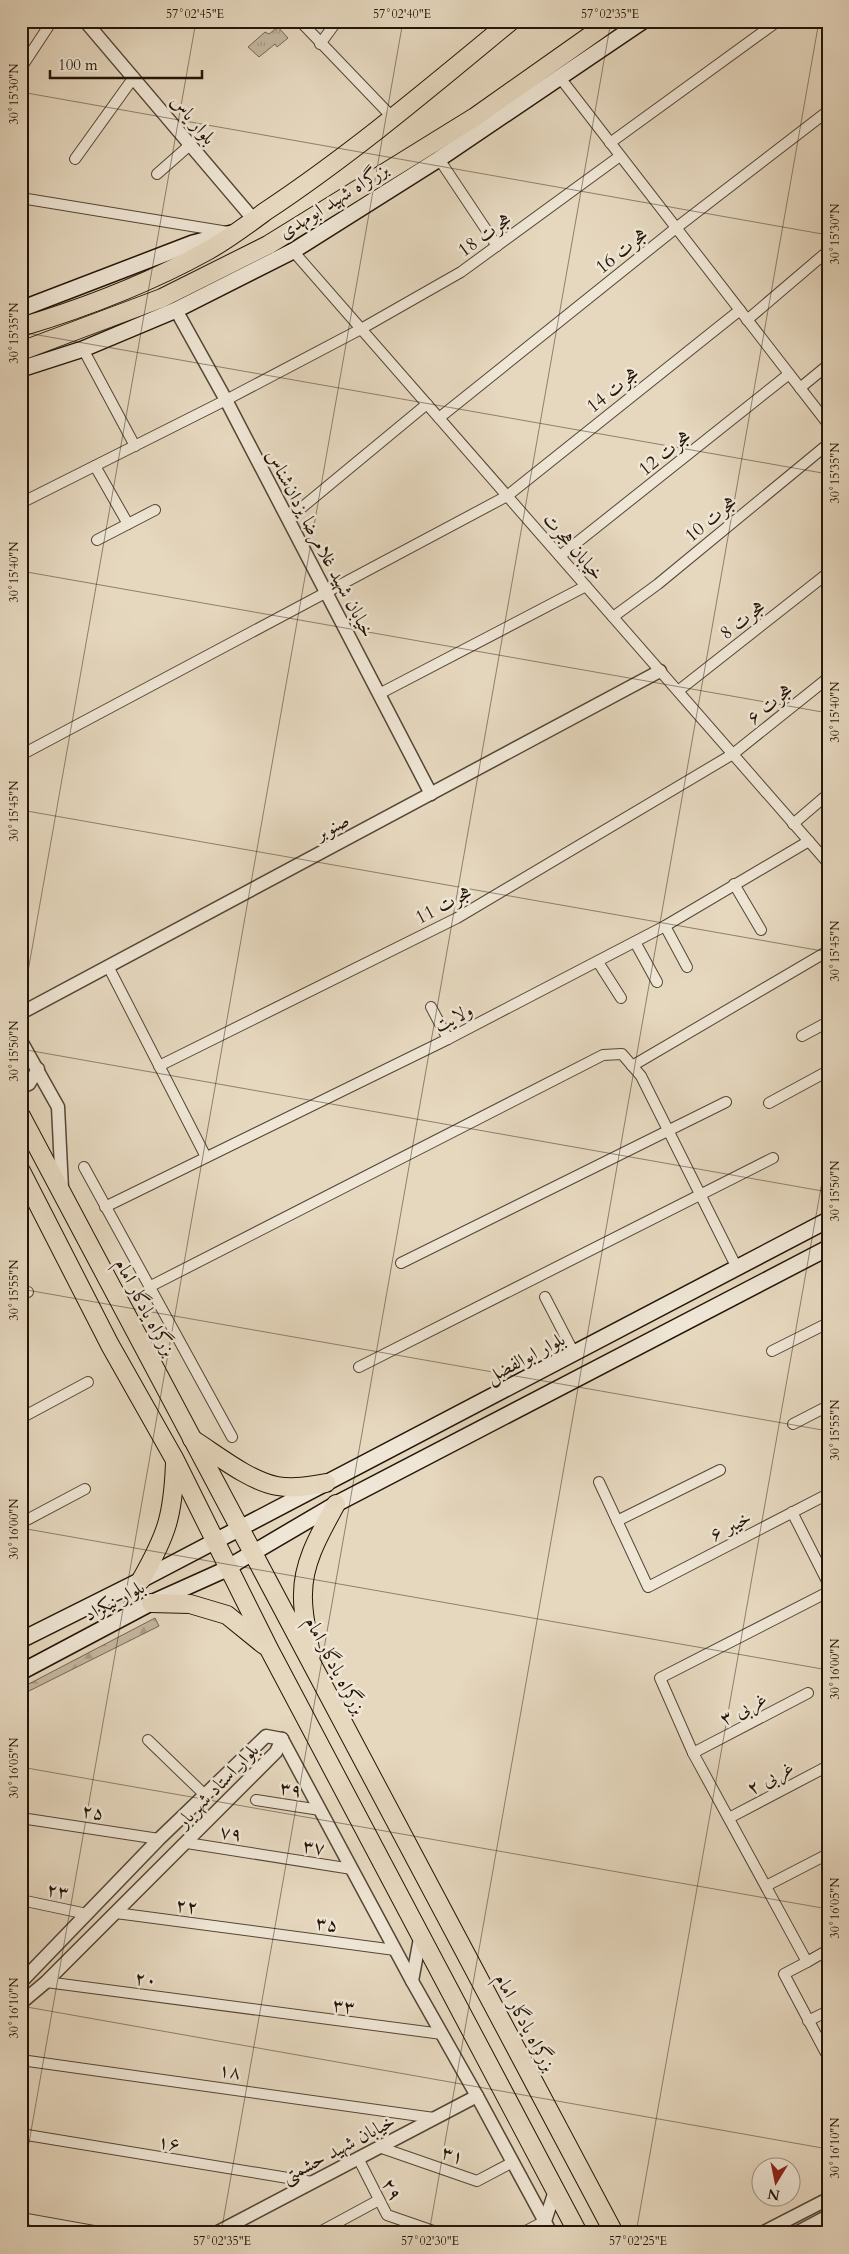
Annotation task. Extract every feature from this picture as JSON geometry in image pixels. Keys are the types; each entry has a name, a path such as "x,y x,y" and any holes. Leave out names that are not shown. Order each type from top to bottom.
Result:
{"highway":[{"name":"بزرگراه شهید ابومهدی","path":"21,327 50,318 150,279 208,251 321,173 511,21"},
{"name":"بزرگراه شهید ابومهدی","path":"21,351 162,298 268,245 475,117 611,21"},
{"path":"468,139 475,117"},
{"name":"بزرگراه یادگار امام","path":"21,1116 610,2226"},
{"path":"21,1171 110,1345 175,1460 227,1568 269,1649 421,1933 578,2233"},
{"path":"191,1438 258,1479 275,1486 294,1488 326,1483"},
{"path":"141,1580 161,1546 169,1523 174,1498 175,1460"},
{"path":"313,1668 303,1595 305,1577 316,1543 336,1504"},
{"path":"151,1603 190,1604 227,1615 269,1649"}],"main road":[{"name":"بزرگراه شهید ابومهدی","path":"21,368 83,349 176,310 293,251 561,79 643,21"},
{"name":"بزرگراه شهید ابومهدی","path":"21,309 193,243 233,233"},
{"path":"21,368 70,332"},
{"name":"بلوار ابوالفضل","path":"240,1529 828,1220"},
{"path":"251,1552 336,1504 828,1248"},
{"path":"609,1335 620,1356"},
{"name":"بلوار نیکزاد","path":"21,1640 240,1529"},
{"name":"بلوار نیکزاد","path":"21,1672 151,1603 227,1568 251,1552"}],"street":[{"path":"21,29 28,21"},
{"path":"21,68 52,21"},
{"name":"بلوار یاس","path":"85,21 134,76 254,220"},
{"path":"300,21 392,118"},
{"path":"320,44 336,21"},
{"path":"610,143 778,21"},
{"path":"75,159 134,76"},
{"path":"561,79 828,424"},
{"name":"هجرت 16","path":"439,418 676,228 828,112"},
{"path":"157,174 191,144"},
{"name":"هجرت 18","path":"21,503 226,400 361,329 462,272 620,156"},
{"path":"439,159 497,246"},
{"path":"21,198 233,233"},
{"name":"خیابان هجرت","path":"293,251 828,863"},
{"path":"747,320 828,251"},
{"name":"خیابان شهید غلامرضا یزدان‌شناس","path":"176,310 226,400 431,794"},
{"name":"هجرت 14","path":"21,755 327,594 507,496 740,310"},
{"path":"83,349 136,446"},
{"path":"800,388 828,365"},
{"name":"هجرت 12","path":"560,556 789,374"},
{"path":"288,519 427,404"},
{"name":"هجرت 10","path":"613,617 658,584 828,444"},
{"path":"95,466 128,524"},
{"path":"97,540 155,510"},
{"name":"هجرت 8","path":"678,692 828,573"},
{"path":"379,694 586,586"},
{"name":"صنوبر","path":"21,1013 109,968 660,672"},
{"name":"هجرت ۶","path":"733,754 828,678"},
{"name":"هجرت 11","path":"159,1066 457,918 733,754"},
{"path":"793,824 828,794"},
{"name":"ولایت","path":"105,1206 448,1039 598,962 665,926 809,841"},
{"path":"734,884 761,930"},
{"path":"665,926 687,967"},
{"path":"635,942 657,982"},
{"path":"632,1066 828,950"},
{"path":"598,962 621,998"},
{"path":"109,968 206,1157"},
{"path":"431,1007 448,1039"},
{"path":"802,1036 828,1022"},
{"path":"21,1040 58,1107 62,1194"},
{"path":"150,1287 603,1055 622,1054 641,1076 698,1194 737,1268"},
{"path":"21,1087 29,1084 38,1069"},
{"path":"769,1103 828,1071"},
{"path":"401,1263 726,1102"},
{"path":"359,1367 698,1194 773,1158"},
{"path":"84,1166 232,1437"},
{"path":"545,1297 574,1354"},
{"path":"772,1351 828,1323"},
{"path":"21,1418 88,1382"},
{"path":"793,1424 828,1406"},
{"path":"599,1482 617,1521 720,1470"},
{"path":"21,1523 85,1488"},
{"name":"خیبر ۶","path":"617,1521 648,1587 828,1494"},
{"path":"792,1512 828,1583"},
{"path":"807,1962 693,1753 660,1678 828,1592"},
{"name":"۳ غربی","path":"693,1753 808,1694"},
{"name":"بلوار استاد شهریار","path":"21,1982 159,1839 266,1736 282,1739 276,1752 221,1809 46,1982 21,2003"},
{"path":"282,1739 412,1982 478,2096 548,2227"},
{"path":"148,1740 221,1809"},
{"name":"۲ غربی","path":"729,1818 828,1766"},
{"name":"۳۹","path":"256,1800 320,1810"},
{"name":"۲۵","path":"21,1818 159,1839"},
{"name":"۷۹","path":"187,1843 270,1856"},
{"path":"766,1886 828,1854"},
{"name":"۳۷","path":"270,1856 352,1870"},
{"name":"۲۳","path":"21,1900 87,1914"},
{"name":"۲۲","path":"116,1914 254,1932"},
{"name":"۳۵","path":"254,1932 395,1950"},
{"path":"412,1982 421,1933"},
{"path":"828,1950 784,1974 828,2057"},
{"name":"۲۰","path":"46,1982 241,2009"},
{"name":"۳۳","path":"241,2009 442,2034"},
{"path":"808,2021 828,2011"},
{"name":"۱۸","path":"21,2060 434,2118"},
{"name":"خیابان شهید حشمتی","path":"216,2233 478,2096"},
{"name":"۱۶","path":"21,2134 312,2182"},
{"name":"۳۱","path":"379,2147 477,2181 513,2162"},
{"name":"۲۹","path":"358,2158 387,2215 438,2233"},
{"path":"548,2227 555,2191"},
{"path":"762,2233 828,2199"},
{"path":"318,2233 379,2200"},
{"path":"796,2233 828,2216"},
{"path":"21,2218 105,2233"},
{"path":"338,2223 342,2233"},
{"path":"610,2226 622,2233"},
{"path":"522,2233 548,2227"}],"green space":[{"path":"278,27 288,38 277,47 275,44 259,57 248,47 265,32 269,34"},
{"path":"155,1618 159,1626 21,1695 21,1688"}]}
